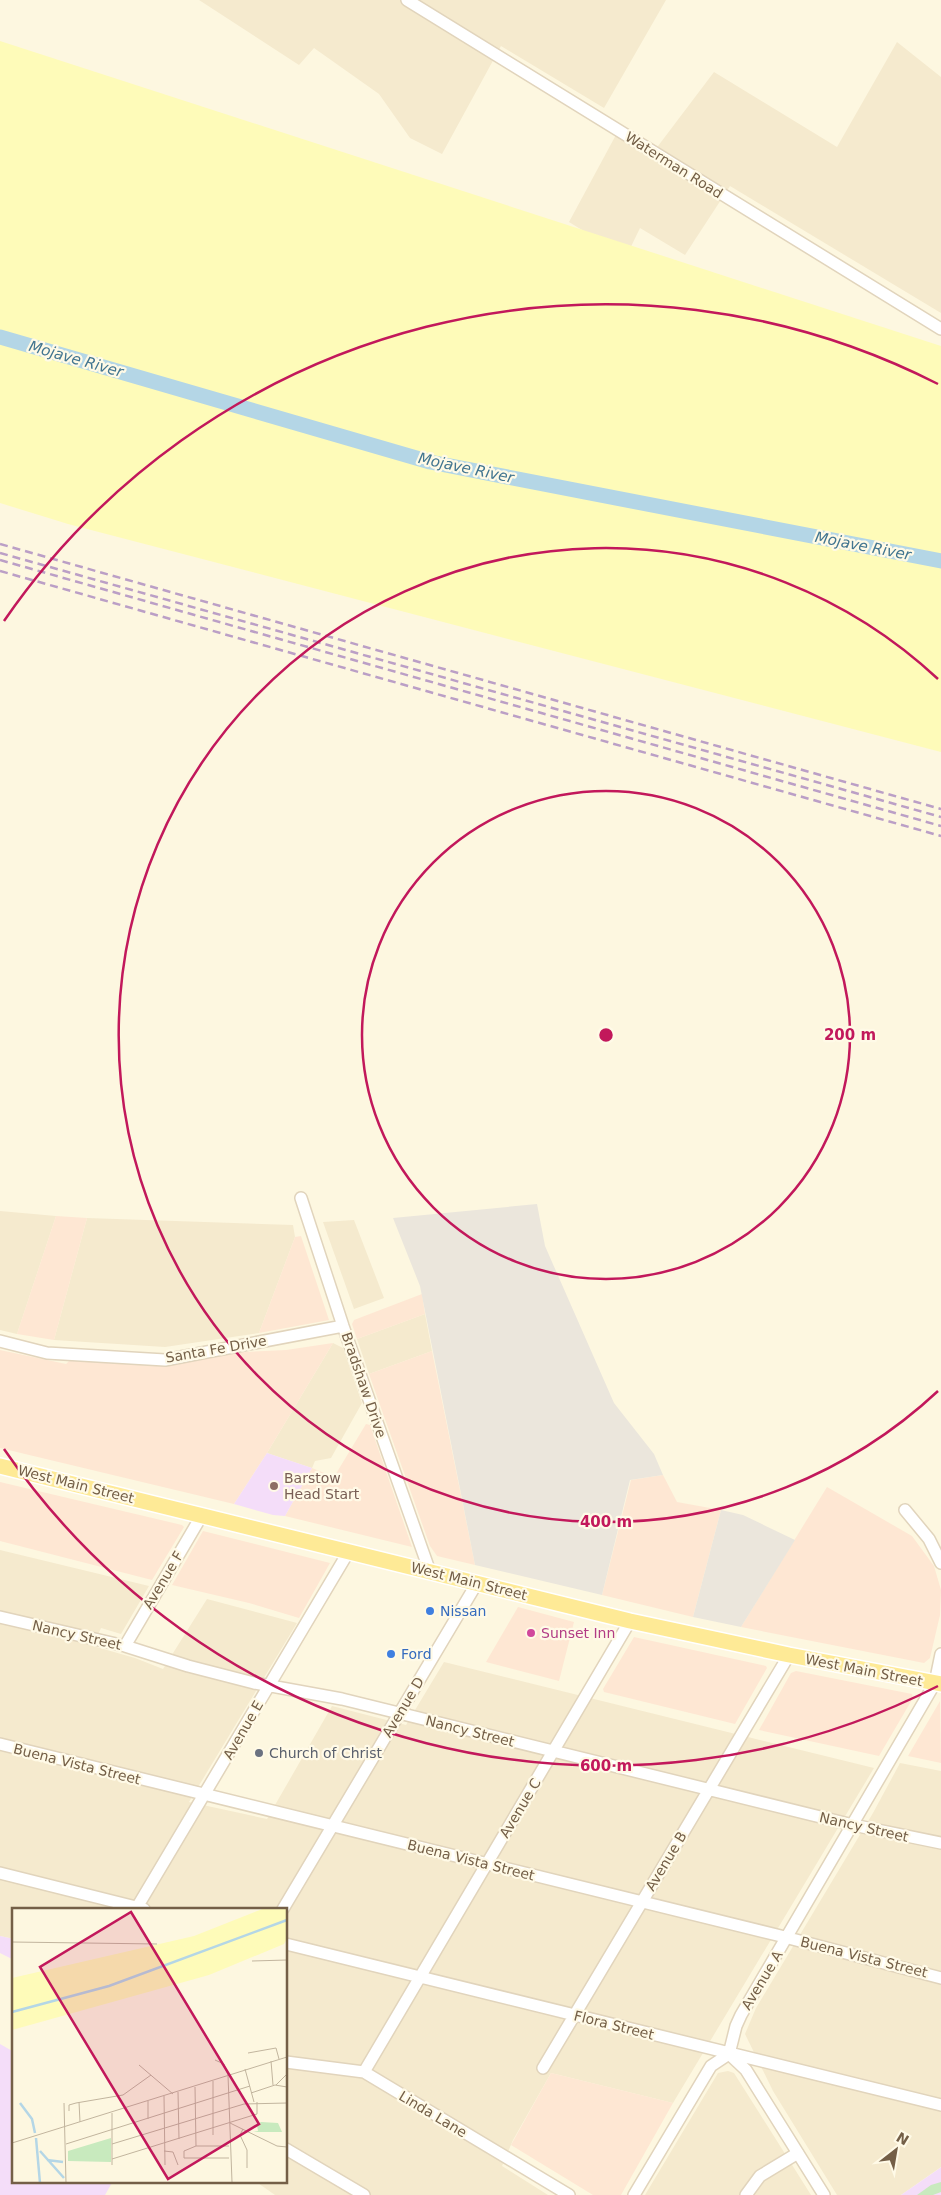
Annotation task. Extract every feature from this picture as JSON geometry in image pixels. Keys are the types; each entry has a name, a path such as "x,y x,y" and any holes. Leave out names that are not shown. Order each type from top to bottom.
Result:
{"main road":[{"name":"West Main Street","path":"0,1466 630,1621 938,1684"}],"street":[{"name":"Waterman Road","path":"407,0 941,329"},
{"name":"Bradshaw Drive","path":"301,1198 430,1572"},
{"name":"Santa Fe Drive","path":"0,1341 46,1353 165,1360 344,1326"},
{"path":"904,1510 930,1539 941,1563"},
{"name":"Avenue F","path":"125,1646 202,1515"},
{"name":"Avenue E","path":"139,1908 349,1551"},
{"name":"Avenue D","path":"284,1908 477,1583"},
{"name":"Nancy Street","path":"0,1617 125,1646 188,1666 269,1686 342,1699 852,1825 941,1844"},
{"name":"Avenue C","path":"364,2072 630,1621"},
{"name":"Avenue A","path":"729,2054 736,2026 742,2015 852,1825 938,1684 941,1654"},
{"name":"Avenue B","path":"543,2068 640,1902 789,1655"},
{"name":"Buena Vista Street","path":"0,1744 205,1796 333,1825 941,1978"},
{"path":"0,1873 139,1908"},
{"name":"Flora Street","path":"288,1945 941,2105"},
{"path":"634,2195 711,2066 729,2054 746,2070 824,2195"},
{"name":"Linda Lane","path":"288,2062 364,2072 569,2195"},
{"path":"288,2150 364,2195"},
{"path":"746,2195 760,2176 798,2153"}],"shaded area":[{"path":"199,0 666,0 604,108 501,46 442,154 410,138 379,94 314,48 299,65"},
{"path":"897,42 941,77 941,313 730,186 685,255 640,228 626,257 569,222 617,133 652,154 714,72 837,147"},
{"path":"537,1204 545,1246 614,1403 654,1454 663,1475 630,1480 602,1595 475,1565 420,1286 393,1218"},
{"path":"0,1211 56,1216 17,1334 0,1330"},
{"path":"56,1216 87,1218 54,1340 17,1334"},
{"path":"87,1218 293,1225 295,1237 259,1333 165,1347 54,1340"},
{"path":"354,1220 384,1298 354,1309 323,1222"},
{"path":"301,1236 329,1320 259,1333 295,1237"},
{"path":"422,1294 425,1314 357,1339 352,1324 354,1320"},
{"path":"425,1314 432,1351 369,1374 357,1339"},
{"path":"333,1343 343,1348 362,1403 331,1458 315,1461 312,1468 267,1453"},
{"path":"333,1343 234,1504 0,1448 0,1350 66,1364 69,1361 286,1350"},
{"path":"432,1351 475,1565 437,1556 430,1546 369,1374"},
{"path":"366,1424 370,1425 412,1547 285,1516 312,1468 334,1477"},
{"name":"Barstow Head Start","path":"267,1453 312,1468 285,1516 273,1515 234,1504"},
{"path":"663,1475 677,1502 721,1510 693,1617 602,1595 631,1480"},
{"path":"0,1482 184,1527 152,1580 0,1541"},
{"path":"827,1487 912,1536 934,1566 941,1590 940,1615 930,1658 924,1663 741,1627"},
{"path":"721,1510 743,1515 795,1540 741,1627 693,1617"},
{"path":"203,1531 330,1563 299,1618 249,1603 172,1585"},
{"path":"0,1550 149,1586 121,1634 101,1628 93,1646 135,1658 163,1669 207,1599 297,1623 189,1802 267,1819 332,1706 406,1725 444,1662 874,1768 673,2103 551,2073 513,2140 502,2166 548,2195 275,2195 256,2182 288,2182 288,1908 12,1908 12,1939 0,1936"},
{"path":"518,1607 574,1622 559,1681 486,1662"},
{"path":"634,1637 766,1666 767,1668 735,1724 604,1692 603,1689"},
{"path":"796,1671 912,1694 913,1698 879,1756 759,1730 791,1673"},
{"path":"940,1701 941,1763 908,1756"},
{"path":"900,1763 941,1771 941,2167 901,2195 837,2195 773,2091 745,2034 756,2008 873,1813"},
{"path":"0,1936 12,1939 12,1959 0,1953"},
{"path":"0,2044 12,2051 12,2182 112,2182 105,2195 0,2195"},
{"path":"728,2071 734,2073 811,2195 645,2195 718,2073"},
{"path":"551,2073 673,2103 621,2195 593,2195 511,2145"},
{"path":"940,2168 941,2195 901,2195"}],"green space":[{"path":"941,2182 941,2192 933,2195 917,2195 931,2185"}],"sand":[{"path":"0,41 941,346 941,752 68,524 0,503"}],"waterway":[{"name":"Mojave River","path":"0,337 430,462 941,561"}],"railway":[{"path":"0,544 941,809"},
{"path":"0,553 941,817"},
{"path":"0,560 941,826"},
{"path":"0,571 941,836"}],"place":[{"name":"Barstow Head Start","path":"274,1486"},
{"name":"Nissan","path":"430,1611"},
{"name":"Sunset Inn","path":"531,1633"},
{"name":"Ford","path":"391,1654"},
{"name":"Church of Christ","path":"259,1753"}]}
